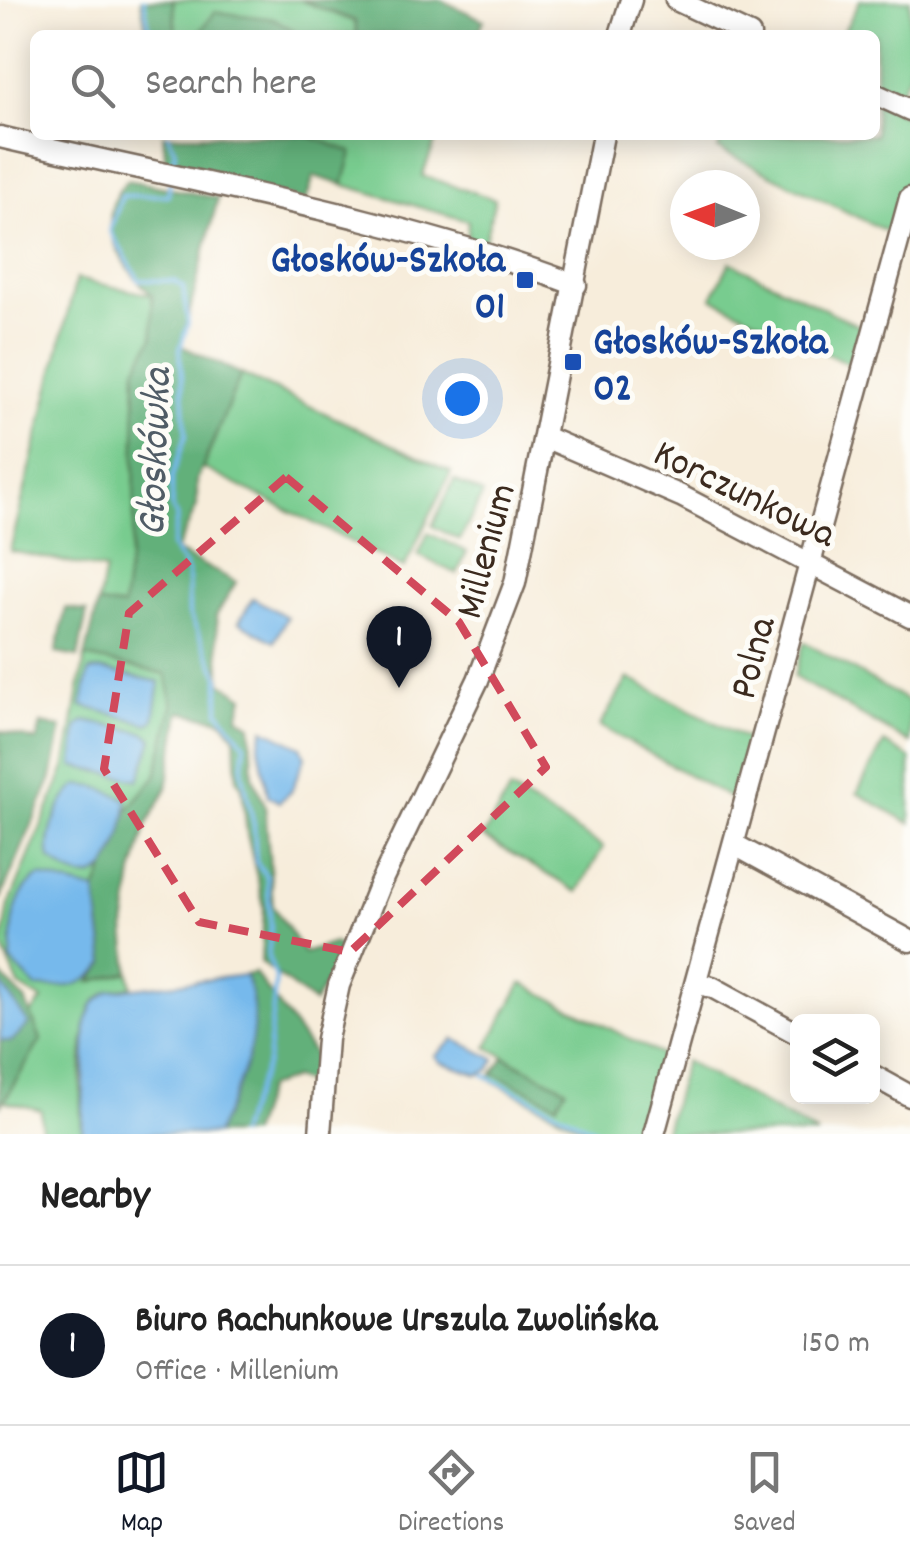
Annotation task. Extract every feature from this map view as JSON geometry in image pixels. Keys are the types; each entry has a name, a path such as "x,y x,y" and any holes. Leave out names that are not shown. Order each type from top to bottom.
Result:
{"street":[{"path":"621,30 630,0"},
{"path":"676,0 739,30"},
{"path":"880,96 910,110"},
{"path":"0,137 496,258 576,284"},
{"name":"Millenium","path":"320,1134 327,1039 340,985 379,886 504,616 524,548 601,140"},
{"name":"Polna","path":"654,1134 910,198"},
{"name":"Korczunkowa","path":"547,438 680,496 910,616"},
{"path":"735,845 910,941"},
{"path":"698,984 712,987 790,1030"},
{"path":"880,1079 910,1096"}],"highlighted area":[{"path":"286,477 459,622 546,767 350,952 199,922 104,769 129,613"}],"green space":[{"path":"141,0 173,0 176,30 146,30"},
{"path":"173,0 300,0 355,22 356,30 176,30"},
{"path":"300,0 441,0 484,20 479,30 356,30 355,21"},
{"path":"860,0 910,0 910,72 899,94 880,85 880,30 845,30"},
{"path":"215,12 275,19 292,30 202,30"},
{"path":"880,103 910,118 910,182 894,235 718,149 722,140 880,140"},
{"path":"163,140 320,140 352,152 343,185 314,176 306,201 166,167"},
{"path":"320,140 436,140 422,176 495,199 484,244 467,240 468,221 343,185 352,152"},
{"path":"127,180 218,198 181,346 241,374 197,480 197,506 176,551 236,582 216,616 221,682 244,697 238,717 251,725 253,777 265,805 273,906 304,953 334,943 345,950 314,1003 261,963 264,907 247,834 242,787 237,780 235,737 222,720 180,712 167,788 146,827 133,874 125,927 129,972 90,982 105,963 96,891 128,810 156,776 173,706 166,674 85,657 98,604 123,607 134,523 136,368 153,337 152,295 120,256 111,226 111,210"},
{"path":"730,262 869,331 859,369 712,298"},
{"path":"76,279 152,295 154,337 136,368 134,523 123,607 98,604 105,570 10,551"},
{"path":"241,374 451,472 404,568 203,468"},
{"path":"454,480 483,494 460,540 432,526"},
{"path":"428,533 467,552 457,574 418,555"},
{"path":"66,608 87,612 78,657 56,653"},
{"path":"804,642 910,702 910,743 794,677"},
{"path":"85,657 167,674 173,706 156,776 128,810 117,844 91,981 129,972 132,987 104,994 90,1011 82,1064 82,1134 42,1134 41,1110 4,1101 41,1040 31,1014 42,1000 19,986 2,946 9,905 65,768"},
{"path":"628,678 753,742 737,802 600,726"},
{"path":"41,724 62,728 52,778 0,900 0,731 37,741"},
{"path":"884,743 910,758 910,823 857,793"},
{"path":"510,790 603,847 578,892 483,837"},
{"path":"255,973 314,1054 315,1085 293,1078 267,1088 251,1134 216,1134 252,1036 251,995 245,975"},
{"path":"0,974 25,1000 41,1040 0,1106"},
{"path":"522,983 667,1058 647,1134 594,1134 489,1079 493,1073 556,1104 565,1088 487,1047"},
{"path":"504,1057 566,1089 557,1104 493,1073"},
{"path":"685,1061 818,1134 664,1134"}],"water":[{"path":"253,598 287,617 274,642 239,622"},
{"path":"89,671 160,682 154,720 149,724 82,706"},
{"path":"84,721 146,733 153,739 139,780 73,766 77,727"},
{"path":"264,729 301,747 305,757 291,792 279,802 268,796 259,746"},
{"path":"79,785 97,787 127,799 114,854 101,872 87,877 76,875 50,859 49,850 60,808"},
{"path":"40,876 96,891 105,963 75,985 36,987 11,961 18,902 30,883"},
{"path":"245,975 252,996 252,1036 242,1076 216,1134 82,1134 86,1022 93,1004 109,991"},
{"path":"0,982 29,1024 11,1042 0,1040"},
{"path":"454,1039 495,1059 489,1070 478,1075 440,1062 435,1056"}],"waterway":[{"name":"Głoskówka","path":"144,0 149,30"},
{"name":"Głoskówka","path":"170,140 175,151 172,168"},
{"name":"Głoskówka","path":"170,182 168,195 122,196 110,231 139,280 175,281 183,287 188,323 180,349 186,435 172,477 172,508 177,517 172,547 188,571 189,614 219,676 219,711 245,744 242,771 254,825 256,862 267,877 271,928 268,957 276,978 267,1063 238,1134"},
{"path":"484,1075 603,1134"}],"place":[{"name":"Głosków-Szkoła 01","path":"525,280"},
{"name":"Głosków-Szkoła 02","path":"573,362"},
{"name":"Biuro Rachunkowe Urszula Zwolińska","path":"399,688"}]}
